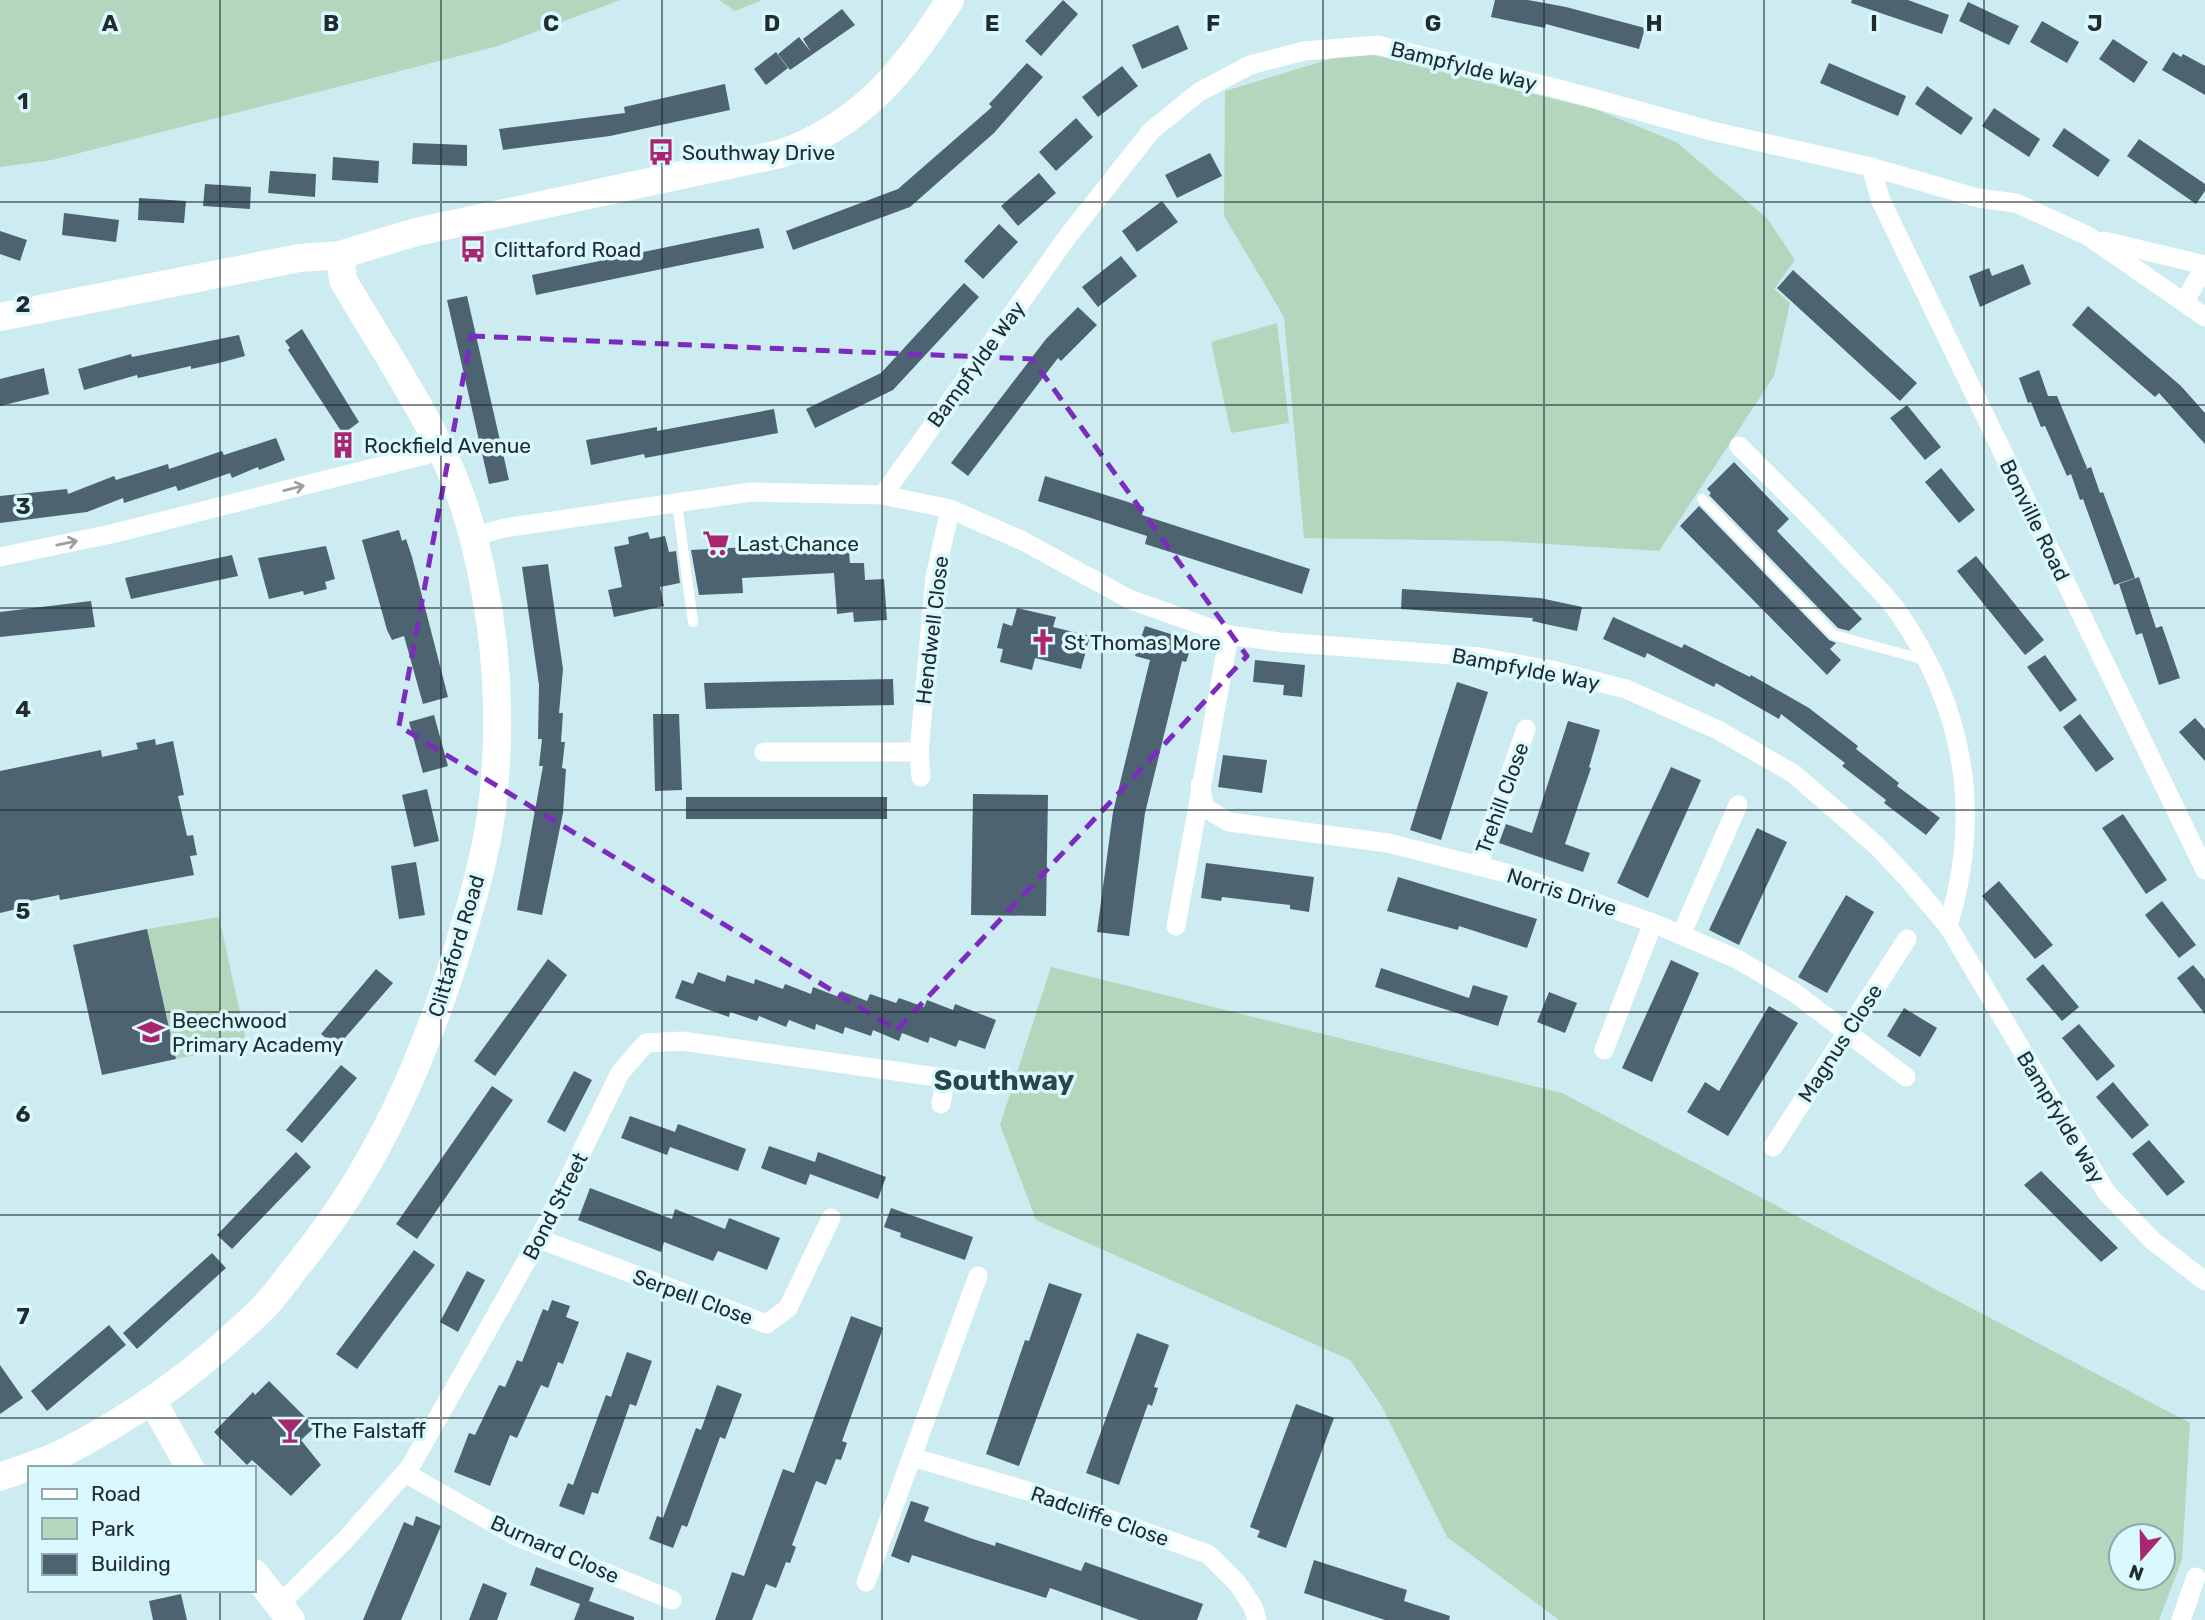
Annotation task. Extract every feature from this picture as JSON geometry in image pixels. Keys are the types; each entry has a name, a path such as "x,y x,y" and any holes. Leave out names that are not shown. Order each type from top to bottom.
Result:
{"street":[{"path":"0,317 299,258 340,255 416,232 780,154 820,139 873,101 917,53 950,0"},
{"name":"Bampfylde Way","path":"883,495 1068,236 1152,131 1199,92 1250,65 1304,51 1377,45 1559,89 1712,131 1871,167 1978,198 2016,203 2088,236 2205,317"},
{"name":"Bonville Road","path":"1871,167 1881,201 2205,870"},
{"path":"2088,236 2205,266 2185,301"},
{"name":"Clittaford Road","path":"30,1466 60,1455 178,1382 262,1310 322,1233 379,1148 411,1081 441,1003 480,867 492,808 497,739 494,647 473,537 459,488 442,447 343,280 340,255"},
{"path":"1739,446 1890,602 1929,661 1956,728 1967,822 1959,889 1948,926"},
{"path":"0,557 122,531 425,455 442,447"},
{"name":"Bampfylde Way","path":"473,537 504,528 751,492 883,495 950,509 1023,541 1129,599 1229,635 1280,642 1480,657 1626,689 1718,730 1794,774 1877,846 1948,926 2106,1192 2153,1241 2205,1281"},
{"name":"Hendwell Close","path":"921,777 919,752 936,577 950,509"},
{"path":"1176,926 1229,635"},
{"name":"Trehill Close","path":"1478,866 1526,729"},
{"path":"764,752 919,752"},
{"name":"Norris Drive","path":"1200,785 1205,808 1229,822 1388,843 1478,866 1653,923 1737,959 1795,993 1906,1077"},
{"path":"1681,935 1738,805"},
{"path":"1604,1050 1653,923"},
{"name":"Magnus Close","path":"1773,1147 1907,939"},
{"name":"Bond Street","path":"284,1613 405,1473 539,1239 620,1073 646,1044 682,1041 994,1085"},
{"path":"941,1104 947,1077"},
{"name":"Serpell Close","path":"539,1239 767,1324 788,1308 831,1218"},
{"path":"866,1582 978,1276"},
{"path":"152,1400 189,1466"},
{"name":"Radcliffe Close","path":"912,1457 1034,1493 1209,1554 1238,1584 1253,1607 1257,1620"},
{"name":"Clittaford Road","path":"0,1477 28,1467"},
{"name":"Burnard Close","path":"405,1473 516,1536 672,1600"},
{"path":"256,1576 284,1613"},
{"path":"2182,1620 2196,1577"}],"lane":[{"path":"1702,499 1834,635 1929,661"},
{"path":"677,503 693,622"}],"highlighted area":[{"path":"471,336 1032,359 1247,656 897,1030 399,726"}],"green space":[{"path":"0,0 620,0 498,46 52,160 0,167"},
{"path":"719,0 762,0 735,11"},
{"path":"1357,51 1595,109 1676,142 1767,218 1795,260 1774,289 1790,303 1774,376 1659,551 1500,541 1304,538 1284,317 1224,216 1225,91"},
{"path":"1277,323 1289,423 1231,433 1211,342"},
{"path":"219,917 247,1045 176,1059 147,929"},
{"path":"1051,967 1562,1093 2190,1423 2182,1560 2177,1573 2177,1522 2107,1522 2107,1592 2170,1592 2159,1620 1559,1620 1447,1537 1381,1405 1350,1360 1036,1220 1000,1125"}],"building":[{"path":"1063,0 1078,14 1041,56 1025,41"},
{"path":"1495,0 1528,0 1566,7 1645,28 1639,49 1546,24 1545,28 1491,17"},
{"path":"1852,0 1908,0 1949,15 1942,34 1851,3"},
{"path":"1968,2 2019,26 2009,45 1959,21"},
{"path":"842,9 855,25 790,70 778,54 799,37 811,52 803,39"},
{"path":"2042,21 2079,42 2067,63 2030,42"},
{"path":"1178,25 1188,49 1142,69 1132,45"},
{"path":"2113,39 2148,62 2134,83 2099,59"},
{"path":"776,52 788,68 766,85 754,69"},
{"path":"2173,52 2181,57 2183,54 2205,66 2205,95 2162,70"},
{"path":"1027,63 1043,77 994,133 910,207 793,250 786,231 898,189 992,107 989,104"},
{"path":"1829,63 1906,96 1898,116 1820,83"},
{"path":"1122,66 1138,86 1098,117 1082,97"},
{"path":"725,84 730,110 610,136 503,150 499,129 625,113 624,107"},
{"path":"1927,86 1973,118 1961,135 1915,104"},
{"path":"1994,108 2040,139 2029,157 1982,126"},
{"path":"1076,118 1093,137 1056,171 1039,152"},
{"path":"2064,128 2110,160 2098,177 2052,146"},
{"path":"2139,139 2205,184 2205,191 2196,204 2127,156"},
{"path":"413,143 467,145 467,166 412,164"},
{"path":"1210,153 1222,176 1177,198 1165,175"},
{"path":"333,157 379,161 378,183 332,180"},
{"path":"270,171 316,174 315,197 268,193"},
{"path":"1039,173 1056,193 1018,226 1001,206"},
{"path":"205,184 251,187 250,209 203,206"},
{"path":"139,198 186,201 184,223 138,220"},
{"path":"1162,201 1178,222 1137,252 1122,231"},
{"path":"64,213 119,220 116,242 62,235"},
{"path":"999,224 1018,242 983,279 964,261"},
{"path":"759,228 764,248 536,295 532,275"},
{"path":"0,231 27,240 20,261 0,254"},
{"path":"1121,256 1137,276 1098,307 1082,287"},
{"path":"2023,264 2031,284 1980,307 1969,276 1989,268 1992,276"},
{"path":"1793,270 1917,383 1900,401 1777,288"},
{"path":"964,283 979,297 893,390 815,428 806,409 881,373"},
{"path":"467,296 509,480 489,484 447,300"},
{"path":"2088,306 2181,386 2205,413 2205,444 2159,393 2155,397 2072,325"},
{"path":"1078,307 1097,325 1061,361 1058,358 968,476 951,463 1046,339"},
{"path":"302,329 359,422 343,434 288,350 290,348 285,341"},
{"path":"239,335 245,356 191,369 191,366 138,378 137,375 84,390 78,369 131,354 132,357"},
{"path":"44,368 49,394 0,406 0,379"},
{"path":"2039,370 2048,396 2057,396 2087,468 2083,470 2091,467 2100,493 2103,492 2135,578 2114,585 2083,499 2080,500 2071,474 2067,476 2045,426 2041,427 2031,402 2028,403 2019,378"},
{"path":"1907,405 1941,447 1925,460 1890,418"},
{"path":"774,409 778,433 645,458 644,454 591,465 586,440 657,427 657,431"},
{"path":"276,438 285,460 259,470 258,467 232,478 230,473 178,491 176,486 124,503 123,498 87,512 0,523 0,496 67,489 68,494 114,476 116,480 168,464 169,469 222,451 224,455"},
{"path":"1734,462 1789,519 1777,531 1862,619 1849,631 1838,628 1709,495 1711,493 1707,489"},
{"path":"1941,468 1975,510 1959,523 1925,482"},
{"path":"1045,476 1144,507 1142,515 1310,569 1302,594 1145,544 1147,536 1038,501"},
{"path":"1699,506 1829,640 1836,643 1830,649 1841,660 1827,675 1680,526"},
{"path":"399,530 402,541 406,539 412,557 448,697 423,704 404,636 392,640 387,630 362,540"},
{"path":"648,532 650,539 665,536 669,552 676,551 680,583 660,587 664,606 614,617 608,590 622,587 614,547 629,544 628,537"},
{"path":"848,542 850,563 864,563 865,580 884,579 887,620 854,622 853,612 837,614 834,573 742,578 743,593 699,595 691,550"},
{"path":"326,546 335,579 325,582 327,589 304,595 303,591 269,599 258,558"},
{"path":"232,555 238,576 131,599 125,578"},
{"path":"1976,556 2044,640 2025,655 1957,571"},
{"path":"548,564 563,669 559,713 563,713 561,742 565,742 562,768 566,769 563,813 542,915 517,910 543,766 539,766 542,739 538,739 539,685 522,567"},
{"path":"2139,577 2156,628 2162,626 2180,678 2159,685 2142,633 2136,635 2119,584"},
{"path":"1402,589 1540,598 1582,607 1577,631 1532,621 1533,618 1401,609"},
{"path":"91,601 95,627 0,637 0,612"},
{"name":"St Thomas More","path":"1017,608 1056,617 1053,627 1090,636 1081,669 1035,658 1032,670 1000,662 1003,649 997,648 1003,623 1012,626"},
{"path":"1613,617 1682,648 1684,644 1750,677 1751,675 1809,708 1858,746 1856,749 1899,783 1897,786 1940,818 1926,835 1842,766 1845,763 1781,714 1779,719 1716,683 1714,687 1647,653 1645,658 1603,639"},
{"path":"1145,626 1193,641 1186,662 1182,661 1145,813 1129,936 1097,932 1113,812 1150,660 1135,656"},
{"path":"2045,655 2077,700 2060,712 2027,667"},
{"path":"1255,660 1305,665 1302,697 1283,695 1284,685 1253,682"},
{"path":"893,679 894,705 706,709 704,683"},
{"path":"1457,682 1488,692 1441,840 1410,830"},
{"path":"653,714 679,714 682,790 655,791"},
{"path":"2080,714 2114,759 2096,772 2063,727"},
{"path":"434,715 448,766 423,773 409,722"},
{"path":"2195,718 2205,729 2205,761 2179,732"},
{"path":"1568,721 1600,730 1589,767 1591,768 1565,844 1590,853 1583,872 1499,843 1506,824 1532,833"},
{"path":"155,739 156,745 173,741 184,795 178,796 187,836 193,835 197,855 190,856 194,875 60,900 59,895 20,903 21,908 0,913 0,771 101,750 102,757 138,749 136,743"},
{"path":"1223,755 1267,760 1262,793 1218,787"},
{"path":"1671,767 1701,780 1648,898 1617,883"},
{"path":"427,789 439,841 414,847 402,795"},
{"path":"973,794 1048,795 1046,916 971,915"},
{"path":"686,797 887,797 887,819 686,819"},
{"path":"2123,814 2167,880 2146,894 2102,828"},
{"path":"1757,828 1787,842 1739,945 1709,930"},
{"path":"416,862 425,915 399,919 391,866"},
{"path":"1206,863 1314,877 1309,912 1290,909 1290,905 1222,897 1221,901 1201,898"},
{"path":"1398,877 1537,919 1527,948 1459,926 1458,930 1387,911"},
{"path":"1999,881 2053,945 2035,959 1982,896"},
{"path":"1846,895 1874,912 1827,993 1798,977"},
{"path":"2162,901 2196,945 2179,958 2145,915"},
{"path":"147,929 176,1059 102,1075 73,945"},
{"path":"548,959 567,975 495,1076 474,1061"},
{"path":"1671,960 1699,973 1652,1082 1622,1068"},
{"path":"2043,964 2079,1007 2062,1021 2026,979"},
{"path":"2193,965 2205,979 2205,1014 2177,978"},
{"path":"1381,968 1469,998 1473,985 1508,996 1498,1026 1375,987"},
{"path":"376,969 393,983 337,1047 321,1034"},
{"path":"698,972 725,982 727,975 754,984 755,979 783,989 785,984 811,994 813,987 839,997 841,991 867,1001 870,994 896,1003 899,998 924,1007 927,1000 953,1010 955,1004 996,1020 985,1049 959,1040 956,1047 930,1037 928,1043 902,1033 899,1041 873,1030 871,1036 845,1027 843,1034 816,1024 815,1030 789,1020 786,1027 759,1016 757,1021 730,1012 729,1017 675,998 682,980 693,984"},
{"path":"1549,992 1577,1003 1565,1033 1537,1022"},
{"path":"1769,1006 1798,1023 1728,1136 1687,1112 1705,1082 1719,1091"},
{"path":"1904,1008 1937,1028 1920,1057 1887,1036"},
{"path":"2079,1024 2115,1066 2097,1081 2062,1038"},
{"path":"341,1065 357,1078 302,1143 286,1130"},
{"path":"574,1071 592,1080 565,1132 547,1122"},
{"path":"2113,1082 2149,1125 2132,1139 2096,1097"},
{"path":"492,1086 513,1100 417,1239 396,1224"},
{"path":"630,1116 675,1132 678,1124 746,1149 738,1171 670,1147 667,1155 621,1138"},
{"path":"2149,1140 2185,1182 2167,1196 2132,1154"},
{"path":"769,1146 815,1162 818,1152 886,1177 878,1199 810,1174 806,1185 761,1168"},
{"path":"296,1152 311,1167 232,1249 217,1235"},
{"path":"2041,1171 2118,1248 2101,1262 2024,1185"},
{"path":"590,1188 672,1219 675,1209 725,1229 729,1218 780,1238 767,1270 718,1251 713,1261 664,1242 661,1252 578,1220"},
{"path":"891,1208 973,1237 965,1260 900,1237 901,1233 884,1227"},
{"path":"414,1250 435,1265 357,1369 336,1354"},
{"path":"212,1253 226,1268 137,1349 123,1333"},
{"path":"467,1271 485,1280 458,1332 440,1322"},
{"path":"1049,1283 1082,1294 1019,1466 986,1454 1025,1340 1029,1341"},
{"path":"552,1300 570,1306 566,1317 579,1322 563,1364 558,1362 548,1388 541,1385 517,1438 510,1435 490,1486 454,1472 469,1433 475,1435 499,1385 505,1387 517,1360 522,1362 543,1309 548,1311"},
{"path":"851,1316 883,1328 842,1441 847,1443 841,1460 836,1459 826,1485 816,1481 792,1545 796,1547 790,1563 786,1562 776,1588 766,1584 752,1620 715,1620 732,1572 744,1576 783,1469 794,1473"},
{"path":"109,1325 126,1345 47,1411 31,1391"},
{"path":"1137,1333 1169,1345 1154,1387 1158,1388 1152,1406 1148,1404 1119,1485 1086,1473"},
{"path":"627,1352 652,1361 636,1406 630,1404 598,1494 592,1492 584,1515 559,1506 568,1483 573,1485 606,1395 611,1397"},
{"path":"0,1365 23,1398 0,1414"},
{"path":"269,1381 315,1427 301,1440 321,1465 291,1496 252,1460 247,1465 214,1432 253,1392 255,1395"},
{"path":"717,1385 742,1394 725,1439 720,1437 687,1527 682,1525 673,1548 649,1539 657,1516 663,1518 696,1428 701,1430"},
{"path":"1296,1404 1334,1418 1286,1548 1257,1537 1260,1531 1250,1527"},
{"path":"911,1501 929,1507 924,1521 973,1539 995,1546 996,1542 1081,1571 1085,1562 1203,1604 1197,1620 1139,1620 1050,1588 1046,1598 912,1555 909,1563 891,1556"},
{"path":"416,1516 441,1526 401,1620 363,1620 404,1522 413,1526"},
{"path":"1314,1560 1407,1590 1404,1601 1450,1616 1449,1620 1385,1620 1304,1593"},
{"path":"536,1567 594,1588 589,1601 634,1617 634,1620 574,1620 580,1604 530,1585"},
{"path":"483,1583 507,1593 497,1620 469,1620"},
{"path":"181,1594 187,1620 153,1620 149,1601"}],"place":[{"name":"Southway Drive","path":"661,152"},
{"name":"Clittaford Road","path":"473,249"},
{"name":"Rockfield Avenue","path":"343,445"},
{"name":"Last Chance","path":"716,543"},
{"name":"St Thomas More","path":"1043,642"},
{"name":"Beechwood Primary Academy","path":"151,1032"},
{"name":"The Falstaff","path":"290,1430"}],"district":[{"name":"Southway","path":"1004,1080"}]}
